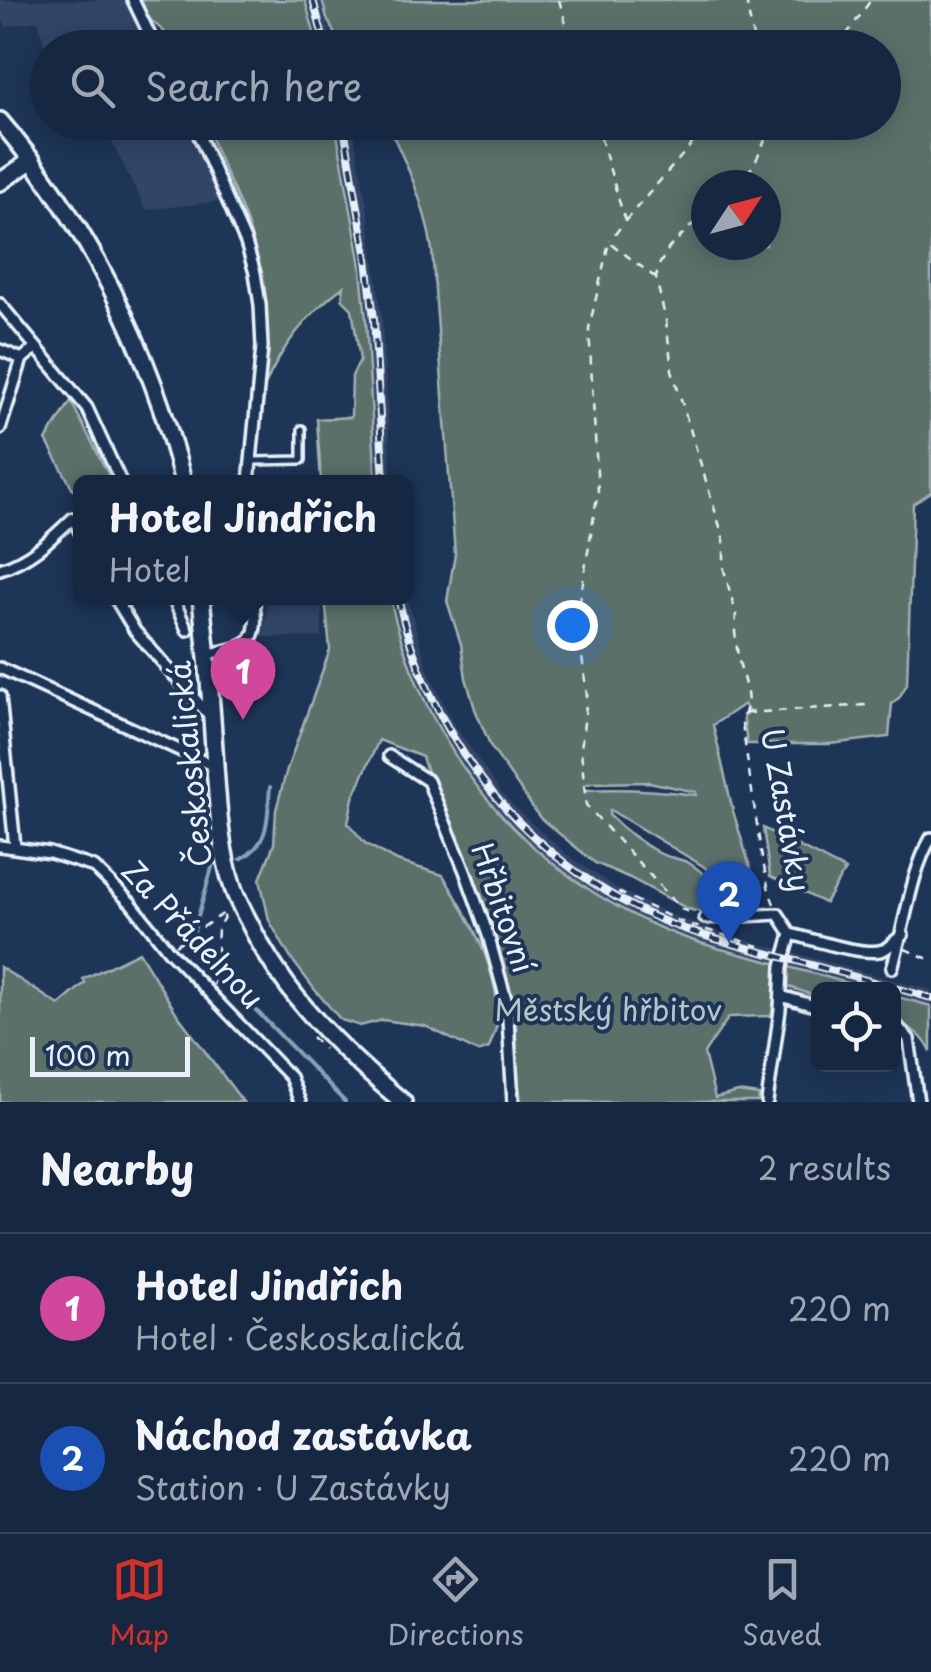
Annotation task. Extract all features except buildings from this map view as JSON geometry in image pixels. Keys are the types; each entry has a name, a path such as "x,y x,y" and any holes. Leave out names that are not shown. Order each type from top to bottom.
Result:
{"main road":[{"path":"0,121 32,160 97,261 154,386 180,475"},
{"path":"0,182 32,160"},
{"name":"Českoskalická","path":"202,605 224,852 234,891 263,952 309,1014 353,1060 402,1102"}],"street":[{"path":"133,0 147,30"},
{"path":"201,140 246,243 260,306 262,347 249,475"},
{"path":"0,304 87,408 117,475"},
{"path":"0,429 22,358 36,346"},
{"path":"0,350 22,358"},
{"path":"0,569 43,547 73,518"},
{"path":"119,605 135,631 212,717"},
{"path":"175,605 187,630"},
{"path":"207,654 239,649 251,640 256,630 254,605"},
{"path":"0,668 216,767"},
{"path":"0,696 3,760 15,847 0,848"},
{"name":"Hřbitovní","path":"389,756 428,781 471,887 507,1004 513,1102"},
{"path":"892,968 920,860 931,838"},
{"name":"Za Přádelnou","path":"15,847 76,859 94,867 132,903 169,951 290,1077 300,1102"},
{"name":"U Zastávky","path":"705,918 778,914 792,934 876,952 902,935"},
{"name":"U Zastávky","path":"766,1102 782,966 792,934"},
{"path":"781,996 811,1005"},
{"path":"901,1031 908,1039 918,1102"}],"lane":[{"path":"250,461 302,460 302,430"}],"path":[{"path":"559,0 568,30"},
{"path":"746,0 751,30"},
{"path":"850,30 871,0"},
{"path":"601,140 625,220"},
{"path":"695,140 609,242 588,328 598,491 577,618 587,695 581,750 586,805 681,910 705,918"},
{"path":"750,170 765,140"},
{"path":"609,242 656,278 658,265 669,248 691,225"},
{"name":"U Zastávky","path":"656,278 672,370 724,540 724,570 736,614 738,657 747,692 742,724 761,852 778,914"},
{"path":"745,713 866,704"},
{"path":"618,892 680,922 759,946"},
{"path":"169,951 228,910 218,928 216,978 208,992"},
{"path":"899,947 931,960"}],"shaded area":[{"path":"0,0 127,0 150,30 40,30 38,20 6,27 0,14"},
{"path":"305,0 322,0 330,30 313,30"},
{"path":"111,140 202,140 223,201 146,210"},
{"path":"338,140 355,140 368,211 382,318 392,475 376,475 360,260"},
{"path":"266,605 322,605 322,637 263,637"},
{"path":"392,605 409,605 428,670 453,723 502,794 570,857 620,890 671,915 731,936 931,990 931,1006 901,998 901,982 845,982 688,938 612,904 560,869 490,804 439,731 413,676"}],"green space":[{"path":"139,0 305,0 313,30 162,30 147,17"},
{"path":"322,0 931,0 931,492 913,504 907,684 892,703 889,737 830,744 747,744 743,715 754,712 744,704 713,725 753,877 754,885 745,892 733,892 703,866 610,810 609,815 639,841 662,855 689,863 707,878 717,892 717,905 702,912 688,909 595,863 540,818 491,747 475,709 447,601 455,554 432,250 420,200 395,140 901,140 901,30 333,30","holes":["649,782 696,795 586,790 584,785"]},
{"path":"212,140 338,140 360,260 376,475 321,475 317,419 351,417 352,376 360,360 352,309 342,299 344,286 297,331 264,388 264,313 257,257"},
{"path":"71,401 108,475 73,475 73,489 46,440"},
{"name":"Městský hřbitov","path":"326,605 392,605 427,705 454,753 486,798 524,838 566,873 613,904 665,930 844,982 811,982 811,995 778,983 771,1016 729,1017 704,1053 715,1098 738,1092 759,1095 758,1102 521,1102 516,1027 496,941 422,757 379,740 353,798 348,823 365,843 397,861 443,875 472,925 493,978 498,1021 489,1048 478,1052 425,1026 383,1020 360,1026 341,1020 290,957 269,920 260,879 274,844 276,810 330,650"},
{"path":"763,828 845,870 825,903 770,876"},
{"path":"139,952 177,1014 243,1102 0,1102 0,967 59,1005 85,983 83,979"},
{"path":"901,998 931,1006 931,1052 916,1032 901,1024"}],"waterway":[{"path":"241,859 263,837 270,787"},
{"path":"213,864 193,934 250,1004 345,1102"}],"tunnel":[{"path":"887,982 892,968"}],"railway":[{"path":"313,0 321,30"},
{"path":"346,140 374,319 384,475"},
{"path":"400,605 413,652 434,702 461,750 493,794 571,868 618,898 680,928 931,998"}],"place":[{"name":"Hotel Jindřich","path":"243,720"},
{"name":"Náchod zastávka","path":"729,943"}]}
